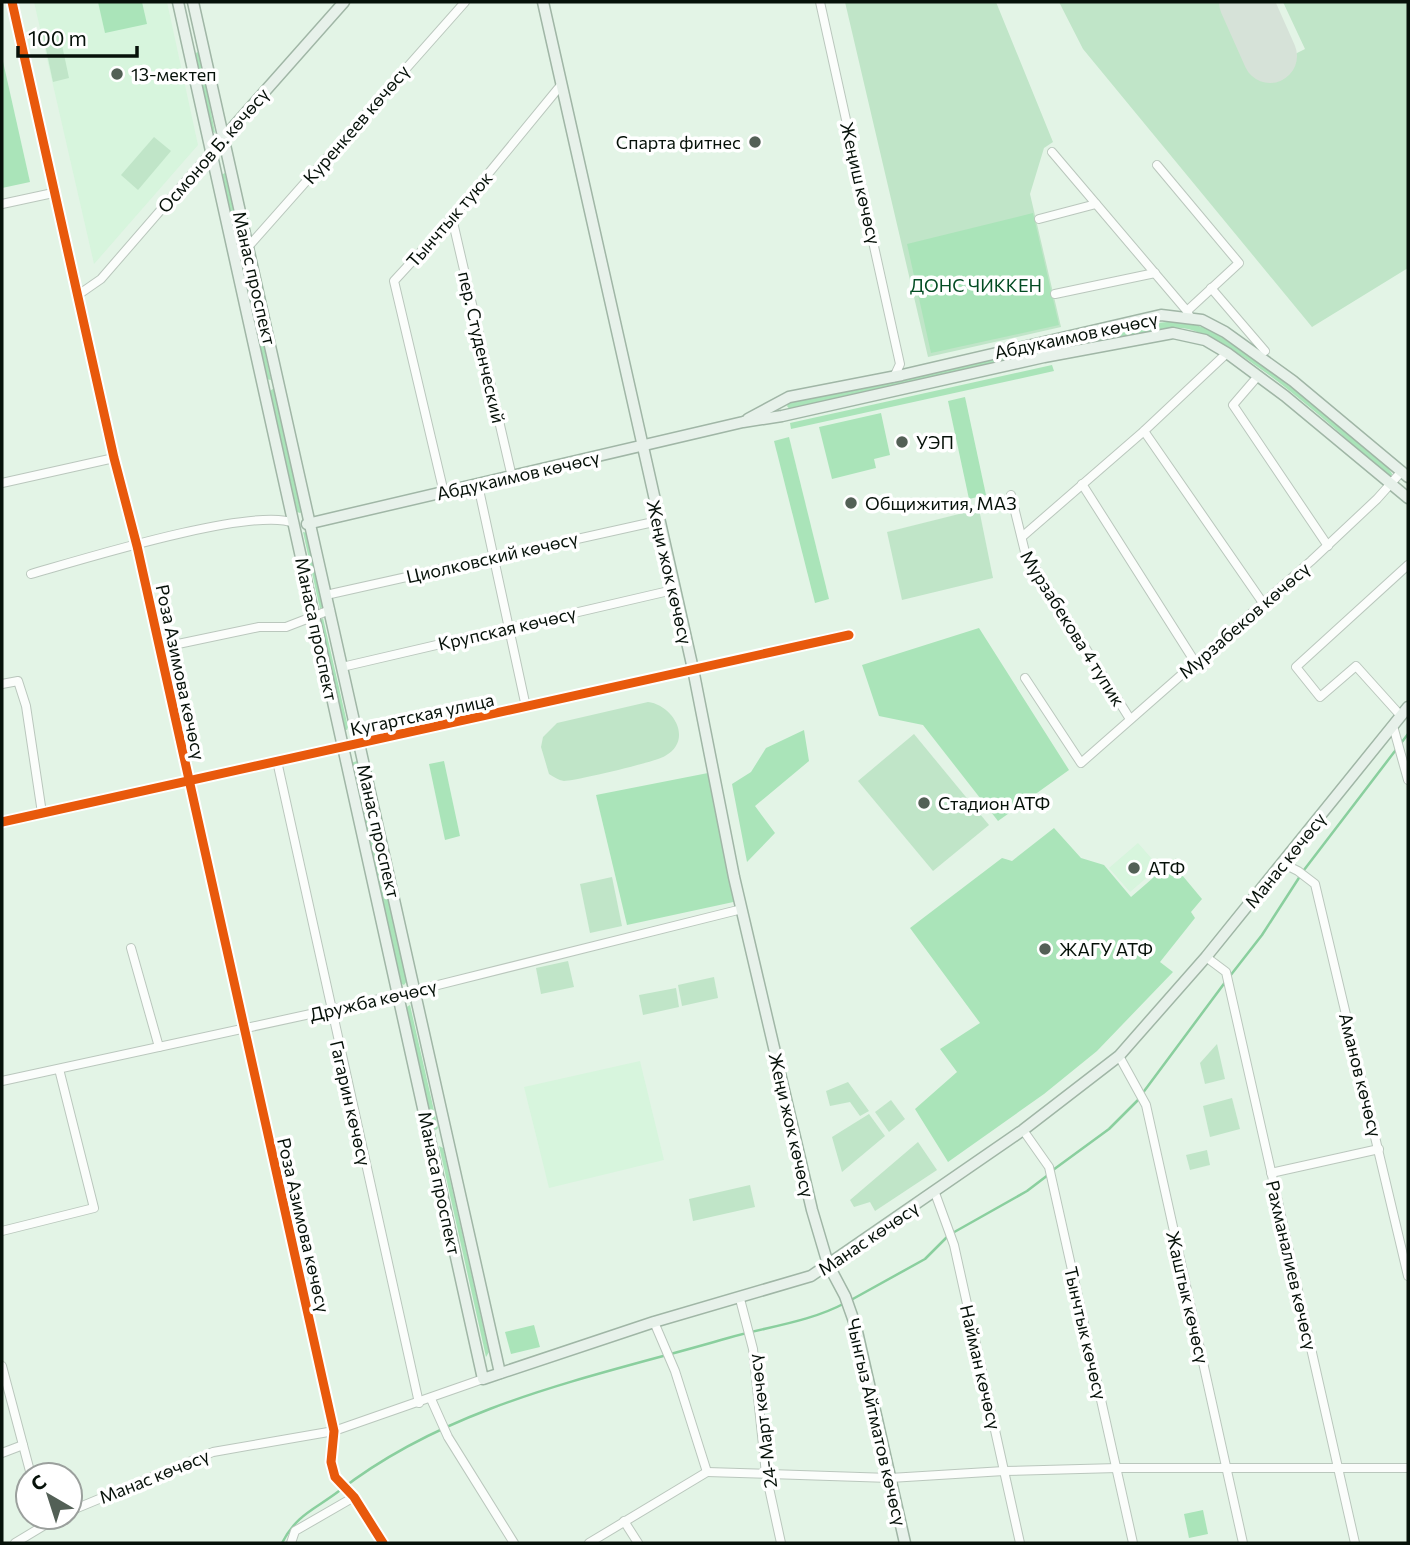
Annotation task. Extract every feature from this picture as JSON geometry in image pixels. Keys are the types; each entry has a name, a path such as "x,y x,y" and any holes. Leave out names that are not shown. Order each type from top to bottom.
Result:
{"main road":[{"name":"Манаса проспект","path":"178,2 483,1379"},
{"name":"Манас проспект","path":"193,2 500,1373"},
{"name":"Жеңи жок көчөсү","path":"543,2 673,590 693,669 742,909 828,1264"},
{"name":"Осмонов Б. көчөсү","path":"211,152 339,4"},
{"path":"190,52 204,50"},
{"path":"239,275 254,272"},
{"name":"Абдукаимов көчөсү","path":"743,422 789,397 894,377 1161,315 1189,314 1225,332 1255,352 1405,474"},
{"name":"Абдукаимов көчөсү","path":"293,523 311,524 743,422 782,416 1044,357 1173,333 1205,340 1227,353 1408,498"},
{"path":"1040,341 1044,357"},
{"path":"263,385 279,382"},
{"name":"Манас көчөсү","path":"483,1379 654,1322 740,1299 811,1276 1023,1130 1119,1056 1206,957 1395,731 1404,712"},
{"name":"Чынгыз Айтматов көчөсү","path":"828,1264 850,1308 905,1543"}],"street":[{"name":"Роза Азимова көчөсү","path":"12,2 114,458 137,546 334,1431 331,1462 335,1477 352,1495"},
{"name":"Куренкеев көчөсү","path":"248,247 465,2"},
{"name":"Жеңиш көчөсү","path":"820,2 900,364"},
{"name":"Тынчтык туюк","path":"444,493 394,281 452,218 561,85"},
{"name":"Осмонов Б. көчөсү","path":"78,295 102,279 211,152"},
{"path":"1052,152 1189,314 1211,288 1239,263 1157,165"},
{"path":"2,204 54,193"},
{"path":"1039,219 1096,204"},
{"name":"пер. Студенческий","path":"452,218 512,477"},
{"path":"1055,294 1154,272"},
{"path":"1211,288 1265,351"},
{"path":"1023,536 1144,431 1227,353"},
{"path":"894,377 900,364 915,372"},
{"path":"1258,376 1233,405 1328,546"},
{"path":"1144,431 1263,603"},
{"path":"2,483 114,458"},
{"name":"Мурзабеков көчөсү","path":"1026,678 1081,763 1328,546 1405,474"},
{"path":"1082,484 1195,662"},
{"path":"478,485 526,707"},
{"name":"Мурзабекова 4 тупик","path":"1011,495 1025,552 1130,719"},
{"path":"31,574 230,524 280,519 293,523"},
{"name":"Циолковский көчөсү","path":"327,595 658,521"},
{"path":"1404,712 1356,666 1321,697 1296,667 1408,565"},
{"name":"Крупская көчөсү","path":"342,667 673,590"},
{"path":"159,648 259,627 286,628 330,610"},
{"name":"Кугартская улица","path":"2,822 849,635"},
{"path":"2,684 18,681 26,706 42,813"},
{"path":"1395,731 1408,780"},
{"name":"Гагарин көчөсү","path":"276,761 419,1404"},
{"name":"Аманов көчөсү","path":"1282,863 1308,877 1315,884 1408,1276"},
{"name":"Дружба көчөсү","path":"2,1081 398,995 742,909"},
{"path":"131,948 159,1047"},
{"name":"Рахманалиев көчөсү","path":"1206,957 1226,972 1356,1543"},
{"name":"Жаштык көчөсү","path":"1119,1056 1146,1105 1243,1543"},
{"path":"2,1231 94,1208 59,1069"},
{"name":"Тынчтык көчөсү","path":"1023,1130 1049,1167 1133,1543"},
{"path":"430,1139 447,1136"},
{"path":"1271,1173 1379,1149"},
{"name":"Найман көчөсү","path":"934,1193 954,1245 1020,1543"},
{"name":"24-Март көчөсү","path":"740,1299 753,1349 766,1474 781,1543"},
{"path":"654,1322 675,1371 706,1472"},
{"path":"2,1366 27,1461"},
{"name":"Манас көчөсү","path":"84,1505 213,1452 334,1431 419,1404 483,1379"},
{"path":"431,1399 448,1437 514,1543"},
{"path":"2,1453 23,1444"},
{"path":"589,1543 706,1472 891,1478 1117,1468 1228,1471 1408,1468"},
{"path":"291,1543 295,1531 352,1495 383,1543"},
{"path":"624,1521 638,1543"},
{"path":"15,1543 31,1531"}],"shaded area":[{"name":"13-мектеп","path":"34,2 167,2 198,145 94,264"},
{"name":"АТФ","path":"1138,843 1159,867 1130,892 1109,868"},
{"path":"640,1061 664,1160 549,1188 524,1087"}],"green space":[{"path":"98,2 142,2 147,24 105,33"},
{"path":"845,2 996,2 1053,142 1044,148 1030,194 1061,327 928,357"},
{"path":"1059,2 1222,2 1256,77 1296,59 1295,54 1305,49 1283,2 1408,2 1408,268 1312,327 1083,49"},
{"path":"59,31 69,78 53,82 43,35"},
{"path":"197,52 200,54 215,133 212,131 195,55"},
{"path":"2,57 30,182 2,188"},
{"path":"154,137 171,151 138,190 121,175"},
{"path":"225,173 247,268 244,271 221,175"},
{"name":"ДОНС ЧИККЕН","path":"1033,213 1059,325 931,353 907,244"},
{"path":"246,276 249,276 271,380 266,379"},
{"path":"1177,321 1209,330 1228,341 1366,447 1393,475 1389,476 1264,372 1211,338 1188,329 1161,329 1054,351 1048,348 1053,343 1147,324"},
{"path":"1037,349 1038,353 790,410 787,406 789,402"},
{"path":"1052,365 1054,371 791,429 790,423"},
{"path":"274,388 302,512 300,513 297,512 270,391"},
{"path":"965,397 986,495 969,499 948,401"},
{"path":"881,413 890,455 874,459 876,468 832,479 819,427"},
{"path":"789,437 829,599 815,603 774,441"},
{"path":"979,509 993,578 902,600 887,532"},
{"path":"303,532 308,533 324,606 320,609"},
{"path":"323,618 347,730 343,729 319,621"},
{"path":"979,628 1069,770 998,821 923,725 879,716 862,665"},
{"path":"648,702 665,709 677,724 678,741 674,749 665,756 632,767 571,780 562,781 549,774 541,747 543,737 557,723"},
{"path":"804,730 809,761 755,806 775,833 747,862 732,784 751,772 766,748"},
{"name":"Стадион АТФ","path":"914,734 989,825 933,871 858,781"},
{"path":"357,761 407,981 404,985 400,983 351,763"},
{"path":"444,761 460,836 445,840 429,764"},
{"path":"708,773 738,901 627,925 596,795"},
{"path":"1054,828 1081,858 1104,865 1131,897 1176,858 1186,869 1182,875 1202,899 1191,912 1195,918 1160,962 1173,972 1097,1051 1044,1094 948,1162 915,1109 957,1072 940,1049 980,1023 910,928 1002,858 1012,861"},
{"path":"612,877 622,926 590,933 580,884"},
{"path":"568,961 574,987 541,994 536,968"},
{"path":"714,977 718,998 682,1006 678,985"},
{"path":"676,988 679,1007 643,1015 639,995"},
{"path":"410,1005 438,1128 436,1130 432,1129 405,1008"},
{"path":"1217,1044 1225,1079 1205,1084 1200,1063"},
{"path":"848,1082 869,1111 860,1116 850,1102 830,1106 826,1091"},
{"path":"1232,1098 1240,1129 1210,1137 1203,1106"},
{"path":"891,1100 905,1119 889,1132 875,1112"},
{"path":"869,1114 885,1136 842,1172 832,1137"},
{"path":"918,1142 937,1170 875,1211 870,1202 854,1207 850,1200"},
{"path":"439,1146 443,1148 489,1352 486,1357"},
{"path":"1207,1150 1210,1165 1190,1170 1186,1155"},
{"path":"750,1185 755,1207 693,1221 689,1199"},
{"path":"534,1325 540,1347 511,1354 505,1332"},
{"path":"1203,1510 1208,1534 1189,1538 1184,1514"}],"waterway":[{"path":"1230,976 1262,935 1304,870 1408,734"},
{"path":"1142,1094 1226,981"},
{"path":"1053,1170 1109,1129 1139,1099"},
{"path":"851,1300 925,1259 949,1235 1027,1191 1048,1175"},
{"path":"282,1543 294,1525 307,1513 383,1461 429,1435 476,1414 576,1380 803,1320 845,1303"}],"runway":[{"path":"1246,2 1270,56"}],"cycle path":[{"path":"12,2 114,458 137,546 334,1431 331,1462 335,1477 354,1497 383,1543"},
{"path":"2,822 849,635"}],"place":[{"name":"13-мектеп","path":"117,74"},
{"name":"Спарта фитнес","path":"755,142"},
{"name":"УЭП","path":"902,442"},
{"name":"Общижития, МАЗ","path":"851,503"},
{"name":"Стадион АТФ","path":"924,803"},
{"name":"АТФ","path":"1134,868"},
{"name":"ЖАГУ АТФ","path":"1045,949"}]}
